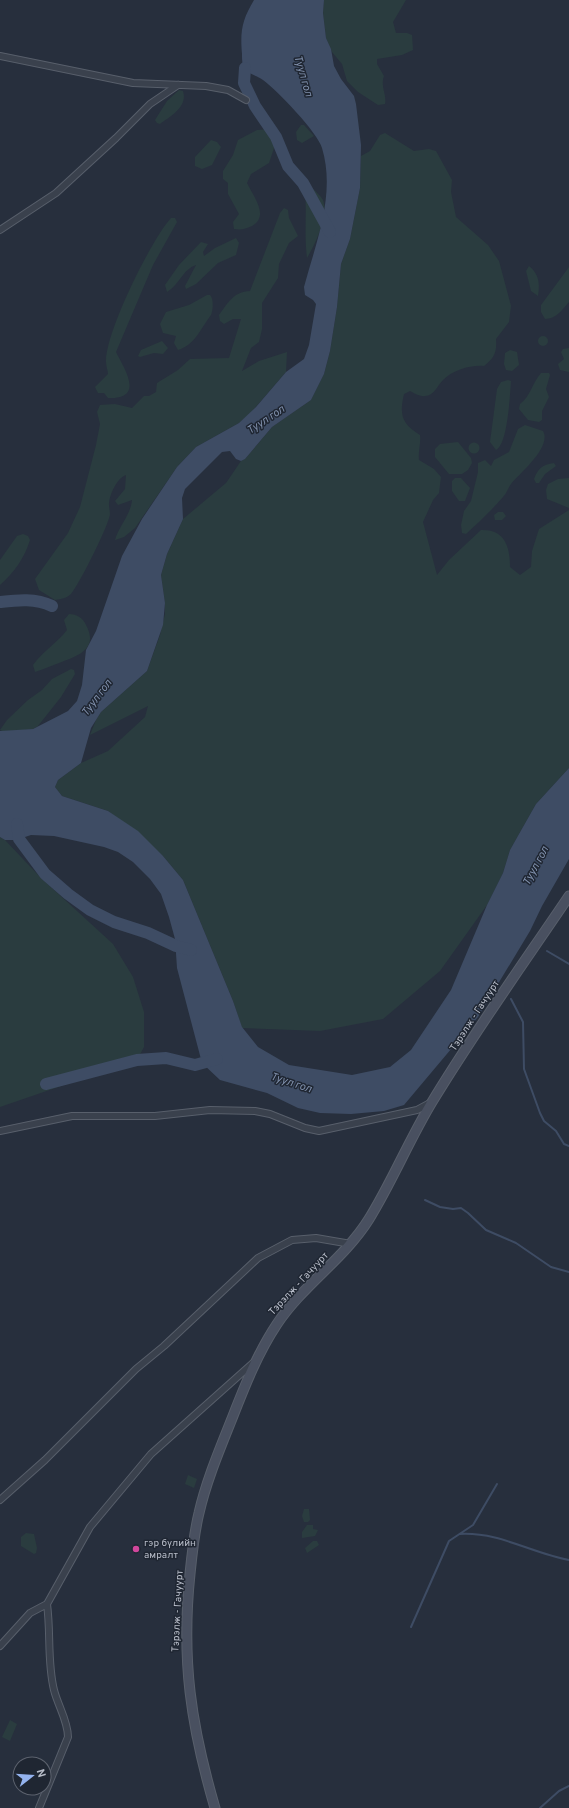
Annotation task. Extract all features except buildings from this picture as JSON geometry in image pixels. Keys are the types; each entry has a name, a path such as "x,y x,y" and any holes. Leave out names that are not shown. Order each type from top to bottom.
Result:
{"main road":[{"name":"Тэрэлж - Гачуурт","path":"215,1808 194,1725 189,1693 186,1657 188,1596 199,1513 215,1462 256,1361 286,1312 351,1244 369,1218 432,1103 476,1033 569,896"}],"street":[{"path":"0,56 133,83 178,84 228,90 246,100"},
{"path":"0,230 56,193 116,138 150,104 178,84"},
{"path":"0,1131 72,1116 155,1116 210,1110 255,1111 270,1114 305,1128 319,1131 417,1110 432,1103"},
{"path":"0,1500 45,1460 136,1369 164,1346 258,1258 292,1240 316,1238 351,1244"},
{"path":"39,1808 68,1737 67,1725 54,1690 49,1660 47,1604 90,1527 127,1481 151,1454 256,1361"},
{"path":"0,1646 30,1613 47,1604"}],"shaded area":[{"path":"324,0 406,0 393,22 396,33 407,33 412,35 413,50 402,55 377,59 377,64 384,76 383,84 385,104 378,105 358,92 347,81 342,64 332,52 326,38 323,13"},
{"path":"179,90 183,91 184,97 181,106 160,124 157,123 155,120 167,101"},
{"path":"301,125 304,125 314,136 302,143 297,140 296,132"},
{"path":"271,129 276,142 269,163 251,174 247,183 256,200 260,211 260,217 252,226 243,229 234,229 233,222 239,214 228,194 228,183 223,179 223,171 233,155 238,140 257,130"},
{"path":"385,133 414,151 429,149 436,151 452,180 451,192 456,217 488,245 499,261 511,306 509,322 496,339 496,348 492,358 484,366 468,367 452,373 443,380 433,393 428,396 417,395 410,391 404,394 402,413 403,418 409,427 420,435 419,460 434,469 441,477 439,493 433,500 423,522 437,575 449,560 481,530 489,530 501,536 507,546 510,567 520,575 531,567 532,551 539,529 569,510 569,768 536,804 510,850 503,873 487,905 440,971 383,1019 320,1031 242,1028 233,1001 183,880 163,856 108,811 62,796 55,787 58,780 81,763 108,751 145,717 148,706 90,735 101,712 147,671 160,635 165,614 161,575 167,554 183,519 226,483 241,461 245,459 272,427 311,400 324,374 330,351 337,307 341,264 350,239 360,188 361,156 370,151 380,135"},
{"path":"211,140 217,142 221,147 212,165 202,169 195,166 195,157"},
{"path":"312,188 323,200 324,214 323,222 314,246 307,258 305,189"},
{"path":"284,208 288,210 289,218 298,236 289,243 279,264 278,278 262,303 262,329 259,342 251,348 242,371 259,361 287,352 286,372 248,416 239,423 196,447 177,467 135,528 124,537 115,540 132,500 118,505 115,501 125,489 126,475 123,477 114,487 110,497 110,514 87,568 71,594 62,599 55,600 39,590 35,579 68,533 80,507 96,445 100,424 97,412 100,405 115,404 132,408 144,396 149,396 156,392 157,383 178,370 190,359 229,358 241,319 233,319 224,324 220,321 219,315 228,302 235,296 239,293 250,291 280,213"},
{"path":"171,218 175,218 177,222 153,265 116,352 127,375 129,389 126,394 119,397 108,398 104,393 98,393 95,387 108,374 106,362 113,330 141,266 162,229"},
{"path":"236,238 239,243 236,255 218,263 196,284 186,289 185,286 196,265 192,267 184,273 175,285 167,292 165,285 179,265 201,242 208,244 203,252 204,256 215,248"},
{"path":"529,266 535,272 538,279 538,296 531,291 526,271"},
{"path":"569,267 569,302 556,316 545,319 541,312 541,305"},
{"path":"207,295 210,295 213,302 211,315 197,336 184,348 178,350 174,343 176,336 163,333 160,324 166,312 189,305"},
{"path":"541,336 545,336 547,337 547,345 541,346 538,343 538,339"},
{"path":"162,341 168,348 163,354 154,353 140,357 138,356 141,350"},
{"path":"569,348 569,372 560,370 558,364 564,359 561,352 563,349"},
{"path":"510,350 517,352 519,365 512,371 506,370 504,364 505,353"},
{"path":"541,373 549,373 550,375 546,389 549,397 542,411 542,420 539,422 528,420 519,409 520,404 527,397"},
{"path":"508,380 511,381 506,429 500,446 496,450 490,442 497,389 501,382"},
{"path":"525,425 543,431 545,437 539,452 511,484 494,507 466,534 462,533 461,525 464,511 471,501 478,472 478,463 485,460 491,466 494,460 509,452 518,429"},
{"path":"458,442 471,458 472,463 468,470 462,474 449,474 435,457 435,449 440,444"},
{"path":"472,443 476,443 478,444 478,452 472,453 469,450 469,446"},
{"path":"554,463 556,466 545,474 539,483 536,483 534,479 537,472 543,466"},
{"path":"455,478 461,478 470,488 465,501 459,501 452,491 452,481"},
{"path":"569,478 569,508 547,499 546,490 548,484 558,479"},
{"path":"498,512 503,512 506,516 502,520 495,520 494,515"},
{"path":"23,534 28,536 30,540 25,553 14,570 0,585 0,560 17,536"},
{"path":"69,614 81,618 85,623 90,640 88,646 73,657 35,672 33,665 41,655 67,630 64,620"},
{"path":"71,669 74,670 75,674 61,697 38,726 33,729 4,732 0,730 7,720 28,700 42,690 52,679"},
{"path":"0,837 5,840 41,878 113,944 133,977 144,1012 144,1047 137,1060 0,1107"},
{"path":"188,1475 197,1479 194,1488 185,1484"},
{"path":"304,1509 309,1509 310,1520 308,1522 304,1522 302,1516"},
{"path":"307,1525 313,1525 313,1529 318,1530 315,1536 302,1538 302,1532"},
{"path":"26,1533 34,1534 37,1548 36,1553 34,1554 21,1546 21,1537"},
{"path":"313,1541 317,1541 319,1545 307,1553 305,1548"},
{"path":"10,1720 17,1724 10,1741 2,1737"}],"water":[{"name":"Туул гол","path":"254,0 324,0 323,13 326,38 331,49 334,66 341,79 354,96 356,104 361,145 360,188 350,239 341,264 337,307 330,351 324,374 311,400 272,427 245,459 241,461 236,459 230,451 222,452 185,489 182,498 183,519 167,554 161,575 165,603 163,625 147,671 101,712 91,728 81,763 58,780 55,787 62,796 108,811 138,831 163,856 183,880 233,1001 242,1027 258,1047 289,1065 352,1075 390,1067 411,1050 451,990 487,905 503,873 510,850 536,804 569,768 569,859 542,906 530,931 478,1017 404,1105 384,1111 351,1114 320,1113 298,1108 267,1093 220,1080 202,1063 177,968 175,939 169,917 161,894 150,879 133,862 118,852 104,847 54,836 31,835 16,840 5,840 0,837 0,731 33,729 68,711 77,701 82,685 86,650 96,631 122,556 142,519 177,467 196,447 239,423 256,407 286,372 304,359 309,345 316,304 305,295 304,287 323,218 326,201 326,166 322,148 313,132 287,102 269,85 246,71 244,67 242,60 242,32 244,20"}],"waterway":[{"path":"245,68 244,83 255,106 276,137 288,166 303,183 330,232"},
{"path":"0,602 20,600 46,603 52,606"},
{"path":"17,824 19,839 45,874 68,894 90,910 114,922 148,933 176,946 191,950"},
{"path":"547,951 569,964"},
{"path":"511,999 523,1022 524,1069 540,1113 544,1121 556,1131 564,1144 569,1146"},
{"path":"46,1084 137,1060 166,1058 195,1065 217,1059"},
{"path":"425,1200 440,1207 453,1209 461,1208 486,1230 516,1243 551,1267 569,1272"},
{"path":"411,1627 449,1541 473,1525 497,1484"},
{"path":"460,1534 489,1536 569,1560"},
{"path":"540,1808 559,1791 569,1786"}],"place":[{"name":"гэр бүлийн амралт","path":"136,1549"}]}
